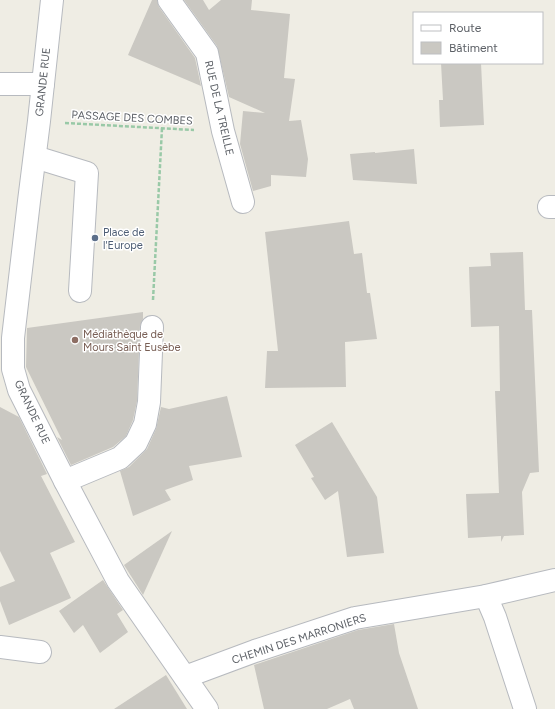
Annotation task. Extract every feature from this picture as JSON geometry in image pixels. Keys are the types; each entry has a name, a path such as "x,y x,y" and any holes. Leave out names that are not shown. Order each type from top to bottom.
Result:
{"street":[{"name":"GRANDE RUE","path":"52,0 40,121 28,200 13,338 6,370 19,390 118,581 207,709"},
{"name":"RUE DE LA TREILLE","path":"169,0 207,53 223,131 243,202"},
{"path":"0,84 43,84"},
{"path":"35,157 87,173 80,291"},
{"path":"65,480 120,458 136,443 145,424 149,402 152,327"},
{"name":"CHEMIN DES MARRONIERS","path":"185,677 255,651 355,618 486,596 555,580"},
{"path":"486,596 495,617 526,709"},
{"path":"0,647 40,652"}],"path":[{"name":"PASSAGE DES COMBES","path":"40,121 223,131"},
{"path":"152,327 162,128"}],"building":[{"path":"152,0 157,0 159,7 195,58 201,86 128,55"},
{"path":"184,0 203,0 209,10 221,0 252,0 251,10 290,14 284,78 295,79 289,121 301,120 308,159 306,177 271,175 271,186 253,191 240,144 243,111 265,113 229,97 217,46"},
{"path":"441,64 481,64 484,125 440,127 439,100 443,100"},
{"path":"414,149 417,184 353,180 350,154"},
{"path":"349,221 354,254 362,253 367,293 370,293 377,339 345,342 346,387 265,388 267,351 278,351 265,232"},
{"path":"523,252 525,310 532,310 539,472 530,473 522,492 524,535 504,536 501,542 501,536 468,538 466,494 499,493 495,391 500,391 499,326 471,327 469,267 491,266 490,253"},
{"path":"143,312 143,319 140,326 137,401 133,420 126,436 113,447 71,465 57,437 62,440 26,367 27,328"},
{"path":"227,396 242,457 189,466 193,480 165,490 171,500 133,516 120,471 129,467 147,449 156,429 161,407 169,409"},
{"path":"0,407 19,417 47,474 41,476 75,542 50,553 71,598 9,625 0,601 0,587 15,581 0,551"},
{"path":"332,422 377,497 384,553 347,557 338,491 325,500 311,478 314,477 295,445"},
{"path":"172,531 143,595 124,565"},
{"path":"103,580 123,610 117,614 128,632 100,653 83,625 74,633 59,611"},
{"path":"394,624 399,653 418,709 354,709 350,699 327,709 264,709 254,665 358,630"},
{"path":"166,675 187,709 114,709"}],"place":[{"name":"Place de l'Europe","path":"95,238"},
{"name":"Médiathèque de Mours Saint Eusèbe","path":"75,340"}]}
